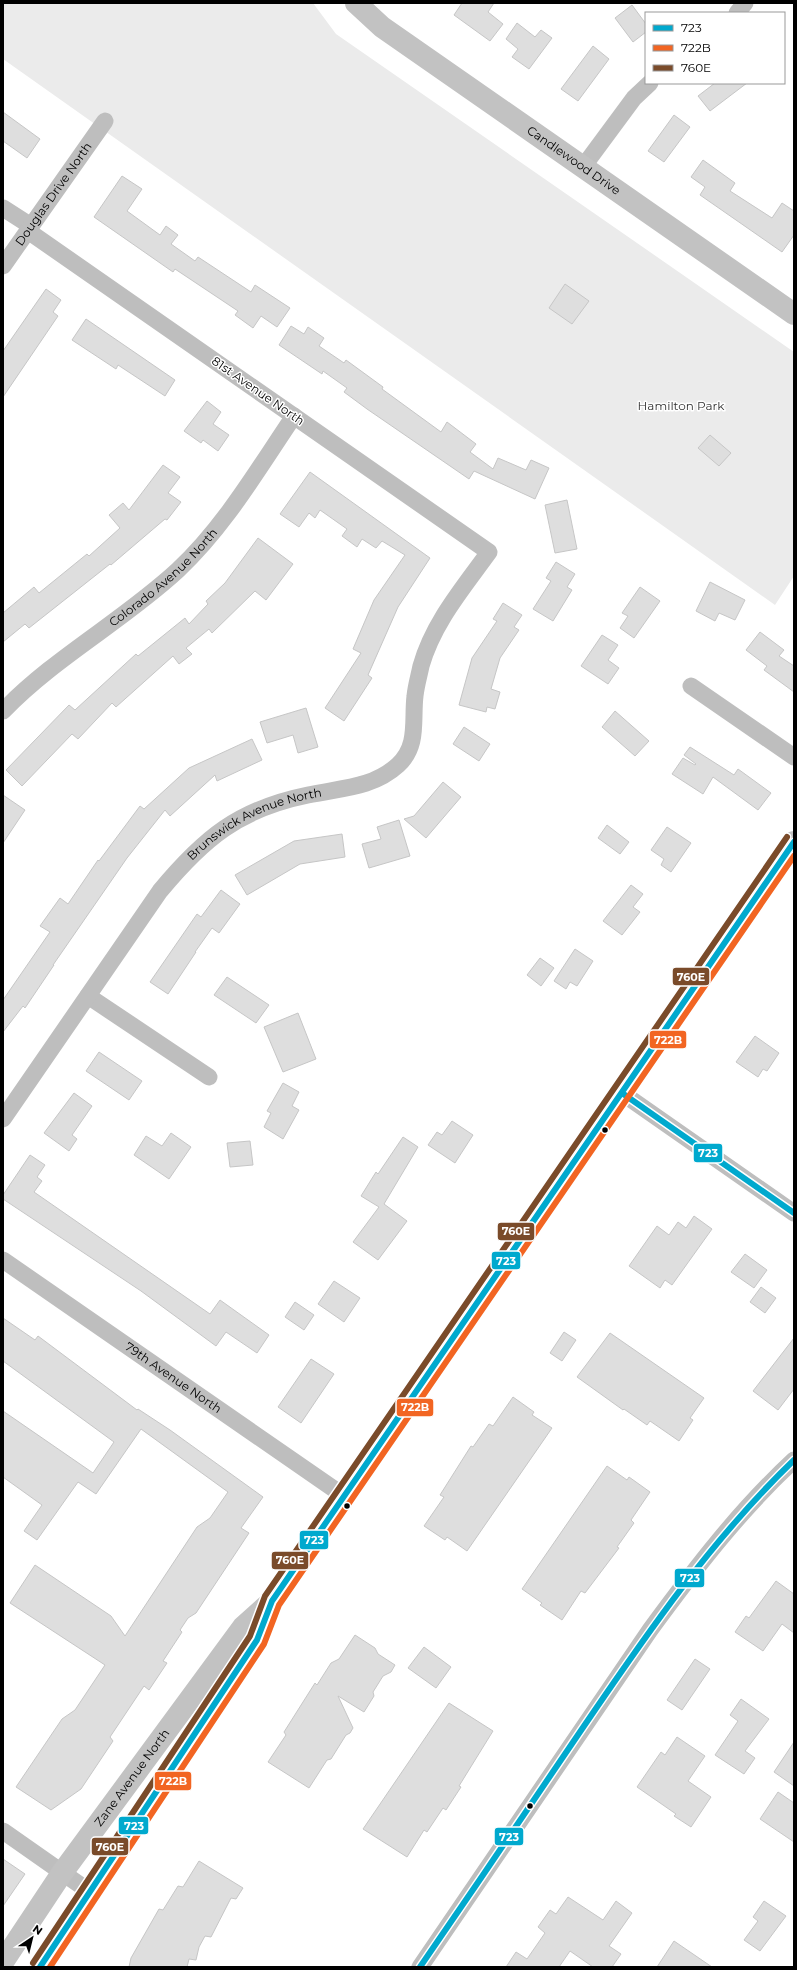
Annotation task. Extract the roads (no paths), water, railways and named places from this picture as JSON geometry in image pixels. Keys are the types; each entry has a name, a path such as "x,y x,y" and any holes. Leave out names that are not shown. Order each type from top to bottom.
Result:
{"main road":[{"name":"Candlewood Drive","path":"356,3 382,27 794,314"},
{"name":"Zane Avenue North","path":"40,1967 257,1640 272,1601 794,842"},
{"name":"Zane Avenue North","path":"3,1962 62,1873 243,1627 272,1601"}],"street":[{"path":"738,12 745,3"},
{"path":"582,167 634,98 649,84"},
{"name":"Douglas Drive North","path":"3,266 104,121"},
{"name":"81st Avenue North","path":"3,208 29,229 489,552"},
{"name":"Colorado Avenue North","path":"3,711 52,668 146,598 178,570 208,540 233,507 294,416"},
{"name":"Brunswick Avenue North","path":"3,1119 160,891 183,863 209,838 239,819 273,804 308,795 367,784 386,776 400,763 412,740 415,726 415,696 421,666 431,636 489,552"},
{"path":"691,686 794,757"},
{"path":"88,996 209,1077"},
{"path":"622,1093 794,1213"},
{"name":"79th Avenue North","path":"3,1260 344,1496"},
{"path":"420,1967 650,1630 688,1578 729,1527 773,1479 794,1460"},
{"path":"3,1832 90,1892"}],"park label":[{"name":"Hamilton Park","path":"681,406"}]}
